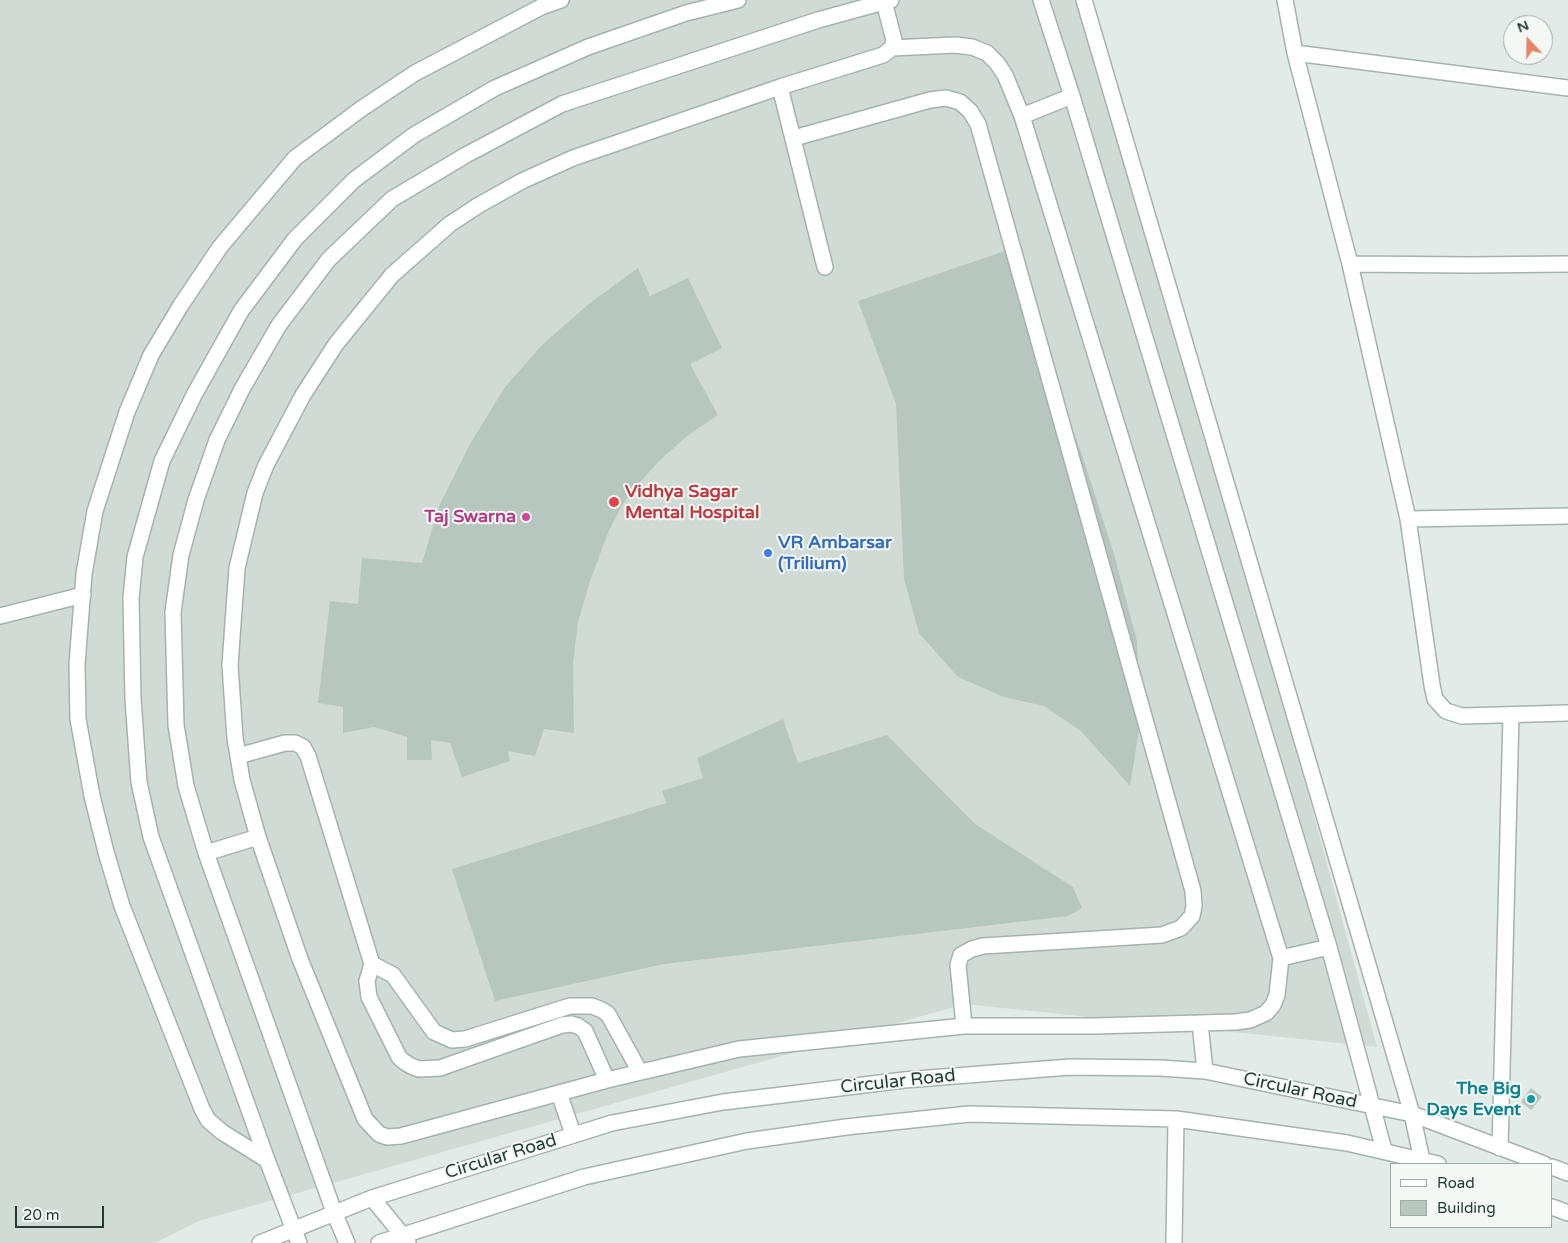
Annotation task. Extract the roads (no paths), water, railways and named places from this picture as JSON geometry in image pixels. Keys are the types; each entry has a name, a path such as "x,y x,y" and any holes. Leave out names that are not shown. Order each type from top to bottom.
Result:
{"street":[{"path":"267,1160 222,1132 208,1120 198,1100 122,906 92,796 78,719 77,664 84,574 95,511 127,412 151,355 181,305 220,247 295,158 361,109 414,73 541,7 561,0"},
{"path":"296,1236 151,837 139,782 133,700 131,598 135,557 162,461 194,395 241,311 295,239 354,180 414,135 495,88 588,47 686,13 738,0"},
{"path":"1041,0 1072,96 1329,947 1384,1150"},
{"path":"1084,0 1412,1114 1422,1160"},
{"path":"1286,0 1295,53 1350,264 1408,519 1435,699 1446,711 1462,716 1568,713"},
{"path":"346,1243 206,853 186,786 176,726 173,612 181,555 196,500 214,449 242,389 279,325 328,259 392,199 466,155 562,104 818,20 888,1 894,40 892,48 883,56 780,87 573,158 522,181 450,224 392,274 336,344 302,396 270,457 252,501 237,568 230,665 235,738 242,780 258,837 300,959 365,1119 379,1134 387,1137 401,1136 607,1080 739,1049 964,1026 1096,1026 1234,1022 1250,1020 1266,1013 1273,1005 1277,995 1281,958 1022,116 1005,75 987,53 972,47 955,44 892,48"},
{"path":"1295,53 1568,88"},
{"path":"780,87 825,267"},
{"path":"1022,116 1072,96"},
{"path":"794,138 930,100 946,98 960,102 970,111 978,124 1193,891 1194,906 1192,916 1182,928 1162,935 983,946 961,955 958,965 964,1026"},
{"path":"1350,264 1568,264"},
{"path":"1408,519 1568,516"},
{"path":"0,616 82,595"},
{"path":"1500,1148 1511,715"},
{"path":"238,756 285,743 296,743 303,747 308,756 372,964 367,981 369,997 399,1057 411,1066 419,1069 440,1068 562,1025 571,1024 585,1031 607,1080"},
{"path":"206,853 258,837"},
{"path":"1281,958 1329,947"},
{"path":"372,964 393,975 434,1032 452,1040 465,1039 570,1006 592,1006 597,1008 608,1014 640,1072"},
{"path":"1200,1023 1205,1071"},
{"name":"Circular Road","path":"260,1243 296,1236 334,1212 372,1198 573,1134 638,1117 723,1102 904,1080 1070,1066 1205,1071 1412,1114 1541,1163"},
{"path":"559,1093 573,1134"},
{"path":"379,1243 406,1239 584,1177 747,1140 969,1114 1176,1119 1348,1143 1434,1163"},
{"path":"1174,1243 1176,1119"},
{"path":"1553,1167 1568,1173"},
{"path":"372,1198 406,1239"},
{"path":"1553,1207 1568,1213"}],"place":[{"name":"Vidhya Sagar Mental Hospital","path":"614,502"},
{"name":"Taj Swarna","path":"526,517"},
{"name":"VR Ambarsar (Trilium)","path":"768,553"},
{"name":"The Big Days Event","path":"1531,1099"}]}
